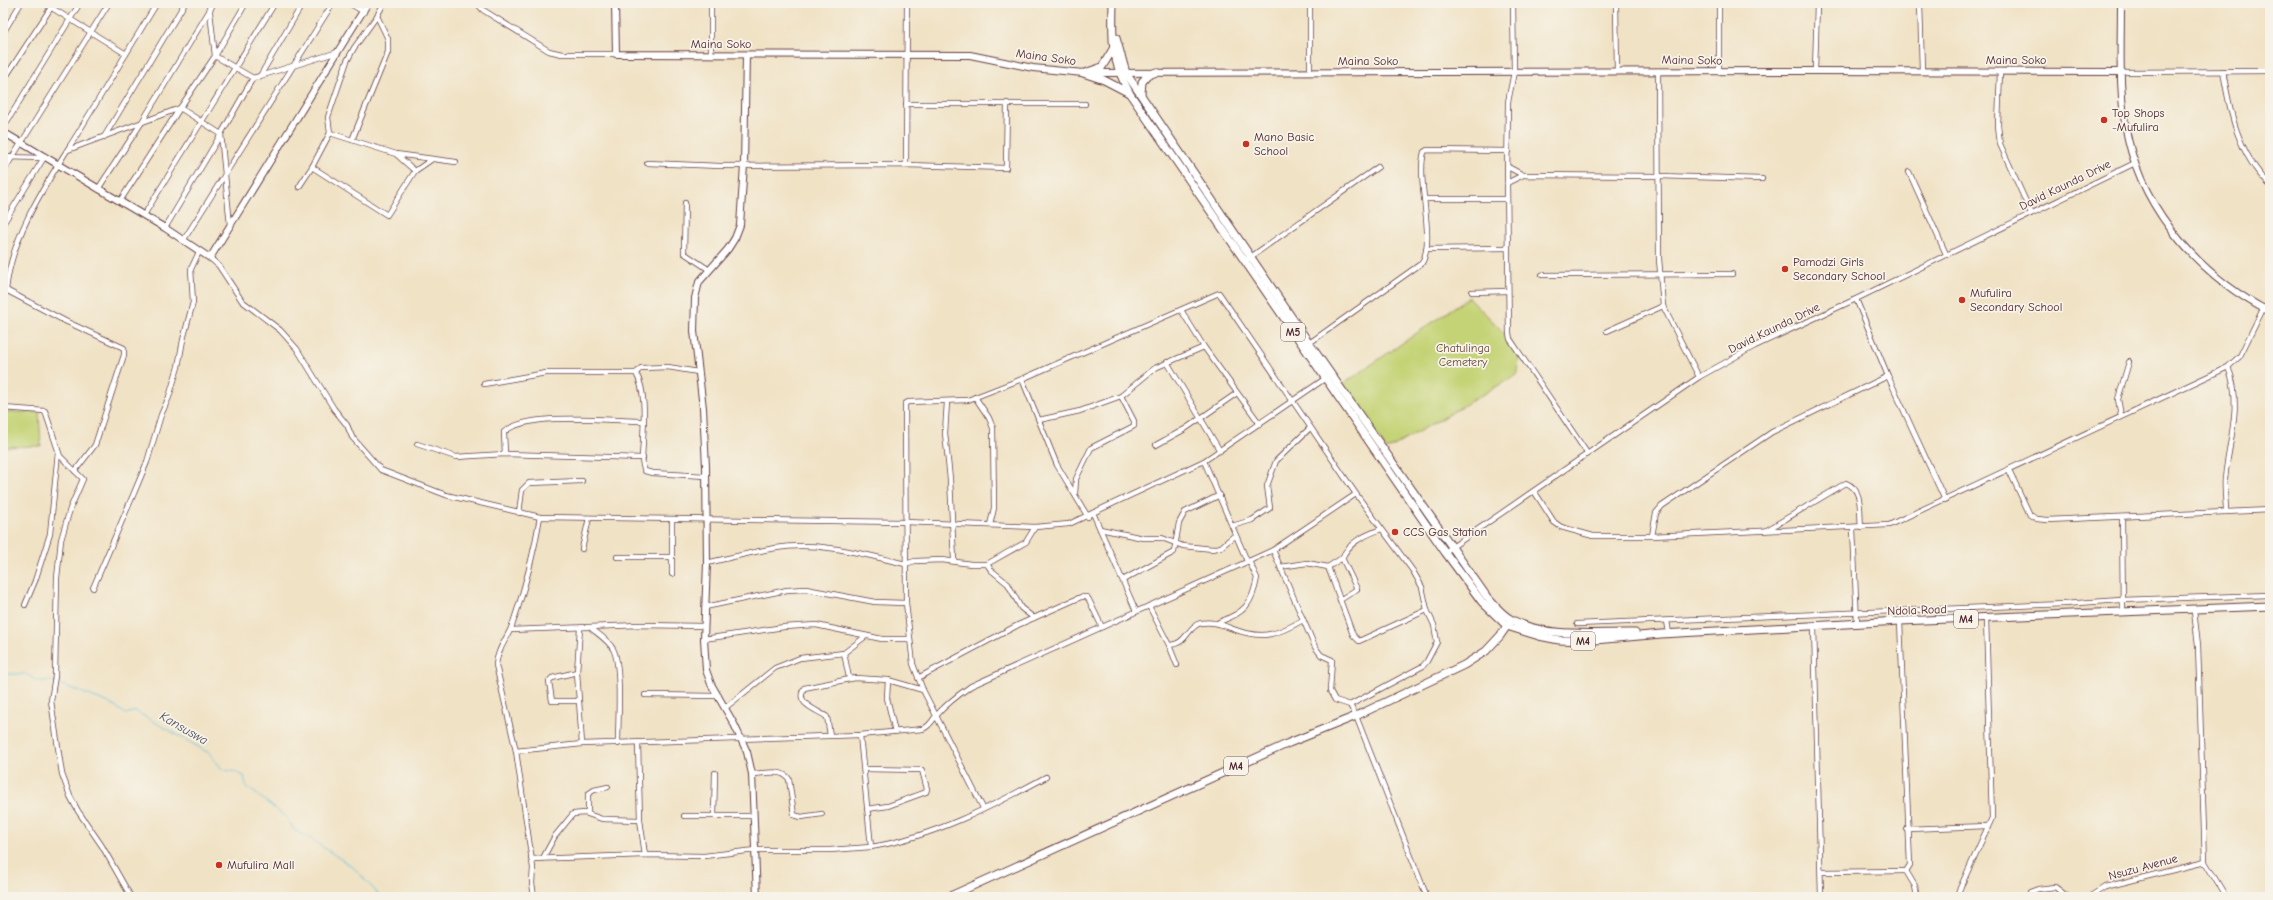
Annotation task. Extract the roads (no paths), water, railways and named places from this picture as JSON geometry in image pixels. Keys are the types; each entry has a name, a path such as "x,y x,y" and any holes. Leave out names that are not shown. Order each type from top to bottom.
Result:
{"main road":[{"name":"M5","path":"1113,3 1113,49 1118,73 1130,94 1244,261 1306,345 1445,552 1482,602 1509,623"},
{"name":"M5","path":"1112,21 1119,52 1126,73 1142,94 1250,256 1306,345"},
{"path":"1083,73 1102,67 1113,49"},
{"path":"1142,94 1142,82 1147,76 1156,72"},
{"path":"1083,73 1104,80 1130,94"},
{"name":"M5","path":"1328,377 1487,597 1509,623"},
{"name":"Ndola Road","path":"1509,623 1562,633 1661,634 1900,621 2194,611 2270,606"},
{"name":"M4","path":"948,897 1289,742 1356,716 1475,658 1494,643 1509,623"}],"street":[{"path":"3,33 21,3"},
{"path":"44,3 52,5 70,20 126,54"},
{"path":"3,128 80,3"},
{"path":"3,172 109,3"},
{"path":"75,471 95,445 124,355 124,348 59,318 4,289 11,260 23,230 58,164 157,3"},
{"path":"103,137 185,3"},
{"path":"209,3 215,56"},
{"path":"98,189 142,122 214,3"},
{"path":"120,201 215,56 246,3"},
{"path":"144,215 173,166 203,122 234,68 275,3"},
{"path":"260,76 303,3"},
{"path":"183,241 333,3"},
{"path":"349,3 364,12"},
{"path":"210,258 364,12 368,3"},
{"path":"299,187 312,167 330,133 328,117 347,61 384,3"},
{"path":"477,3 482,10 549,51 562,54 616,54 615,3"},
{"path":"711,3 711,55"},
{"path":"906,165 907,3"},
{"path":"1310,3 1310,72"},
{"path":"1513,3 1514,72 1508,102 1506,248 1510,339 1587,453"},
{"path":"1616,3 1617,71"},
{"path":"1719,3 1719,72"},
{"path":"1815,71 1817,3"},
{"path":"1920,3 1922,71"},
{"path":"2121,3 2121,72 2128,139 2135,163 2162,216 2186,248 2234,290 2270,312"},
{"path":"3,82 52,5"},
{"path":"352,140 388,52 388,40 377,16"},
{"path":"215,56 253,78 338,52"},
{"name":"Maina Soko","path":"616,54 970,55 1033,68 1083,73 1617,71 2121,72"},
{"path":"746,55 744,165 740,225 735,238 728,249 708,269 699,282 695,298 694,331 703,408 706,476 707,563 704,639 707,675 740,738 752,774 757,897"},
{"path":"1658,71 1659,273 1663,306 1700,378"},
{"path":"2000,71 1998,125 2000,144 2031,213"},
{"path":"2121,72 2270,72"},
{"path":"2223,72 2228,106 2242,145 2254,166 2270,185"},
{"path":"165,228 253,78"},
{"path":"647,163 720,166 906,165 1006,168 1007,103"},
{"path":"906,104 1085,104"},
{"path":"67,151 180,108"},
{"path":"180,108 221,134"},
{"path":"3,132 165,228 210,258 219,266 242,301 280,330 297,349 334,409 347,425 352,437 381,470 446,495 540,517 905,522 1035,527 1068,524 1088,517 1220,451 1328,377"},
{"path":"330,133 396,154 431,160 456,162"},
{"path":"221,134 230,225"},
{"path":"1306,345 1422,263 1426,249 1423,156 1427,150 1508,151"},
{"path":"396,154 415,172"},
{"path":"3,157 44,157"},
{"path":"3,224 44,157"},
{"path":"312,167 387,215 415,172 431,160"},
{"name":"David Kaunda Drive","path":"1445,552 1587,453 1700,378 1755,346 1856,299 2135,163"},
{"path":"1244,261 1378,167"},
{"path":"1508,167 1523,175"},
{"path":"1909,172 1946,254"},
{"path":"1507,183 1523,175 1658,176 1762,179"},
{"path":"1425,199 1507,200"},
{"path":"685,203 684,253 708,269"},
{"path":"1426,249 1506,248"},
{"path":"93,588 144,468 161,414 169,397 178,367 193,302 191,269 199,252"},
{"path":"1542,275 1659,273 1732,274"},
{"path":"1472,292 1508,291"},
{"path":"983,808 923,690 913,664 906,603 905,404 908,402 948,402 968,400 1022,379 1219,293 1291,402 1381,529 1413,570 1422,588 1427,610 1434,624 1437,642 1427,661 1350,705"},
{"path":"1856,299 1888,376 1945,500"},
{"path":"1607,331 1663,306"},
{"path":"1534,491 1549,515 1562,527 1593,536 1652,536 1766,530 1853,528 1899,522 2121,416 2228,367 2240,356 2263,309"},
{"path":"1181,310 1204,347 1260,424"},
{"path":"1039,420 1080,411 1121,396 1147,373 1167,362 1204,347"},
{"path":"1167,362 1220,451"},
{"path":"2121,416 2118,399 2129,362"},
{"path":"484,384 546,373 636,373 641,368 668,367 698,372"},
{"path":"2226,512 2225,480 2232,432 2235,394 2235,385 2228,367"},
{"path":"636,373 641,383 643,468 648,472 706,476"},
{"path":"1652,536 1656,513 1662,506 1772,432 1888,376"},
{"path":"1022,379 1057,465 1088,517"},
{"path":"1156,445 1185,430 1237,393"},
{"path":"1075,496 1076,479 1091,448 1134,426 1134,421 1121,396"},
{"path":"975,397 989,418 993,428 994,508 990,525"},
{"path":"948,402 945,433 954,560"},
{"path":"3,408 45,411 58,452 50,534 35,582 25,605"},
{"path":"505,454 504,432 524,423 550,420 643,421"},
{"path":"1232,526 1252,520 1270,508 1267,486 1276,461 1310,428"},
{"path":"417,444 456,457 505,454 643,458"},
{"path":"58,452 83,479 70,509 61,540 57,578 55,676 52,688 52,709 57,747 62,774 70,796 131,897"},
{"path":"1169,645 1175,644 1186,637 1197,624 1219,622 1242,611 1251,600 1257,578 1236,535 1204,460"},
{"path":"2009,470 2030,515 2037,519 2122,517 2270,510"},
{"path":"519,513 522,490 529,483 582,481"},
{"path":"1766,530 1846,483 1851,486 1860,497 1861,527"},
{"path":"516,751 582,744 618,744 860,734 923,729 931,724 936,716 957,696 971,686 1272,550 1356,494"},
{"path":"1123,580 1174,552 1177,544 1179,524 1185,512 1220,495"},
{"path":"1093,514 1136,611"},
{"path":"534,897 531,859 516,751 496,665 498,652 511,630 532,562 540,517"},
{"path":"2122,517 2122,613"},
{"path":"582,549 589,518"},
{"path":"672,520 672,574"},
{"path":"707,563 777,548 809,547 835,549 905,564 915,561 954,560 971,564 987,564 1026,542 1035,527"},
{"path":"1853,528 1857,624"},
{"path":"1100,529 1143,538 1162,538 1177,544 1217,549 1236,535"},
{"path":"1280,567 1307,563 1328,567 1342,558 1347,550 1358,539 1381,529"},
{"path":"1272,550 1315,647 1321,655 1332,660 1330,691 1332,696 1335,700 1350,705 1356,716 1427,897"},
{"path":"617,557 672,557"},
{"path":"1340,600 1357,588 1342,558"},
{"path":"987,564 991,570 1008,584 1021,608 1034,618"},
{"path":"1328,567 1353,635 1360,641 1427,610"},
{"path":"705,607 787,590 806,589 875,602 906,603"},
{"path":"1578,624 2064,604 2121,600 2270,596"},
{"path":"918,678 966,651 1034,618 1084,597 1089,600 1102,627"},
{"path":"1149,606 1169,645 1177,665"},
{"path":"2194,611 2198,645 2204,862 2226,897"},
{"path":"1956,897 1992,818 1986,618"},
{"path":"1219,622 1239,631 1267,636 1303,620"},
{"path":"1668,621 1669,633"},
{"path":"1900,621 1907,829 1910,865 1906,871"},
{"path":"511,630 640,625 704,626"},
{"path":"704,639 798,625 830,626 866,636 910,639"},
{"path":"1814,626 1821,897"},
{"path":"580,628 577,672 582,744"},
{"path":"591,628 609,643 614,651 619,702 618,744"},
{"path":"725,708 761,677 787,661 844,653 866,636"},
{"path":"844,653 849,678"},
{"path":"577,672 552,678 549,682 552,701 578,701"},
{"path":"830,735 827,717 806,705 802,691 808,686 827,685 849,678 888,680 923,690"},
{"path":"888,680 887,698 896,732"},
{"path":"645,695 719,696"},
{"path":"860,734 871,847"},
{"path":"638,743 640,820 645,855"},
{"path":"864,769 920,769 923,771 927,789 926,792 888,806 867,809"},
{"path":"752,774 776,772 786,775 789,779 794,815 801,817 822,814"},
{"path":"714,816 715,773"},
{"path":"531,859 645,855 704,856 755,850 830,850 871,847 902,842 944,827 1046,777"},
{"path":"588,814 588,794 594,790 608,787"},
{"path":"543,858 547,848 570,815 588,814 602,819 640,820"},
{"path":"684,816 753,816"},
{"path":"1907,829 1988,826"},
{"name":"Nsuzu Avenue","path":"2089,897 2105,887 2204,862"},
{"path":"1820,872 1906,871"},
{"path":"1906,871 1915,886 1917,897"},
{"path":"2030,892 2038,889 2055,887 2068,897"}],"waterway":[{"name":"Kansuswa","path":"3,674 26,674 37,681 52,681"},
{"name":"Kansuswa","path":"57,683 107,702 126,714 135,711 209,753 223,770 233,771 244,776 246,786 287,818 294,830 308,837 354,868 381,897"}],"place":[{"name":"Top Shops -Mufulira","path":"2104,120"},
{"name":"Mano Basic School","path":"1246,144"},
{"name":"Pamodzi Girls Secondary School","path":"1785,269"},
{"name":"Mufulira Secondary School","path":"1962,300"},
{"name":"CCS Gas Station","path":"1395,532"},
{"name":"Mufulira Mall","path":"219,865"}],"park label":[{"name":"Chatulinga Cemetery","path":"1463,355"}]}
